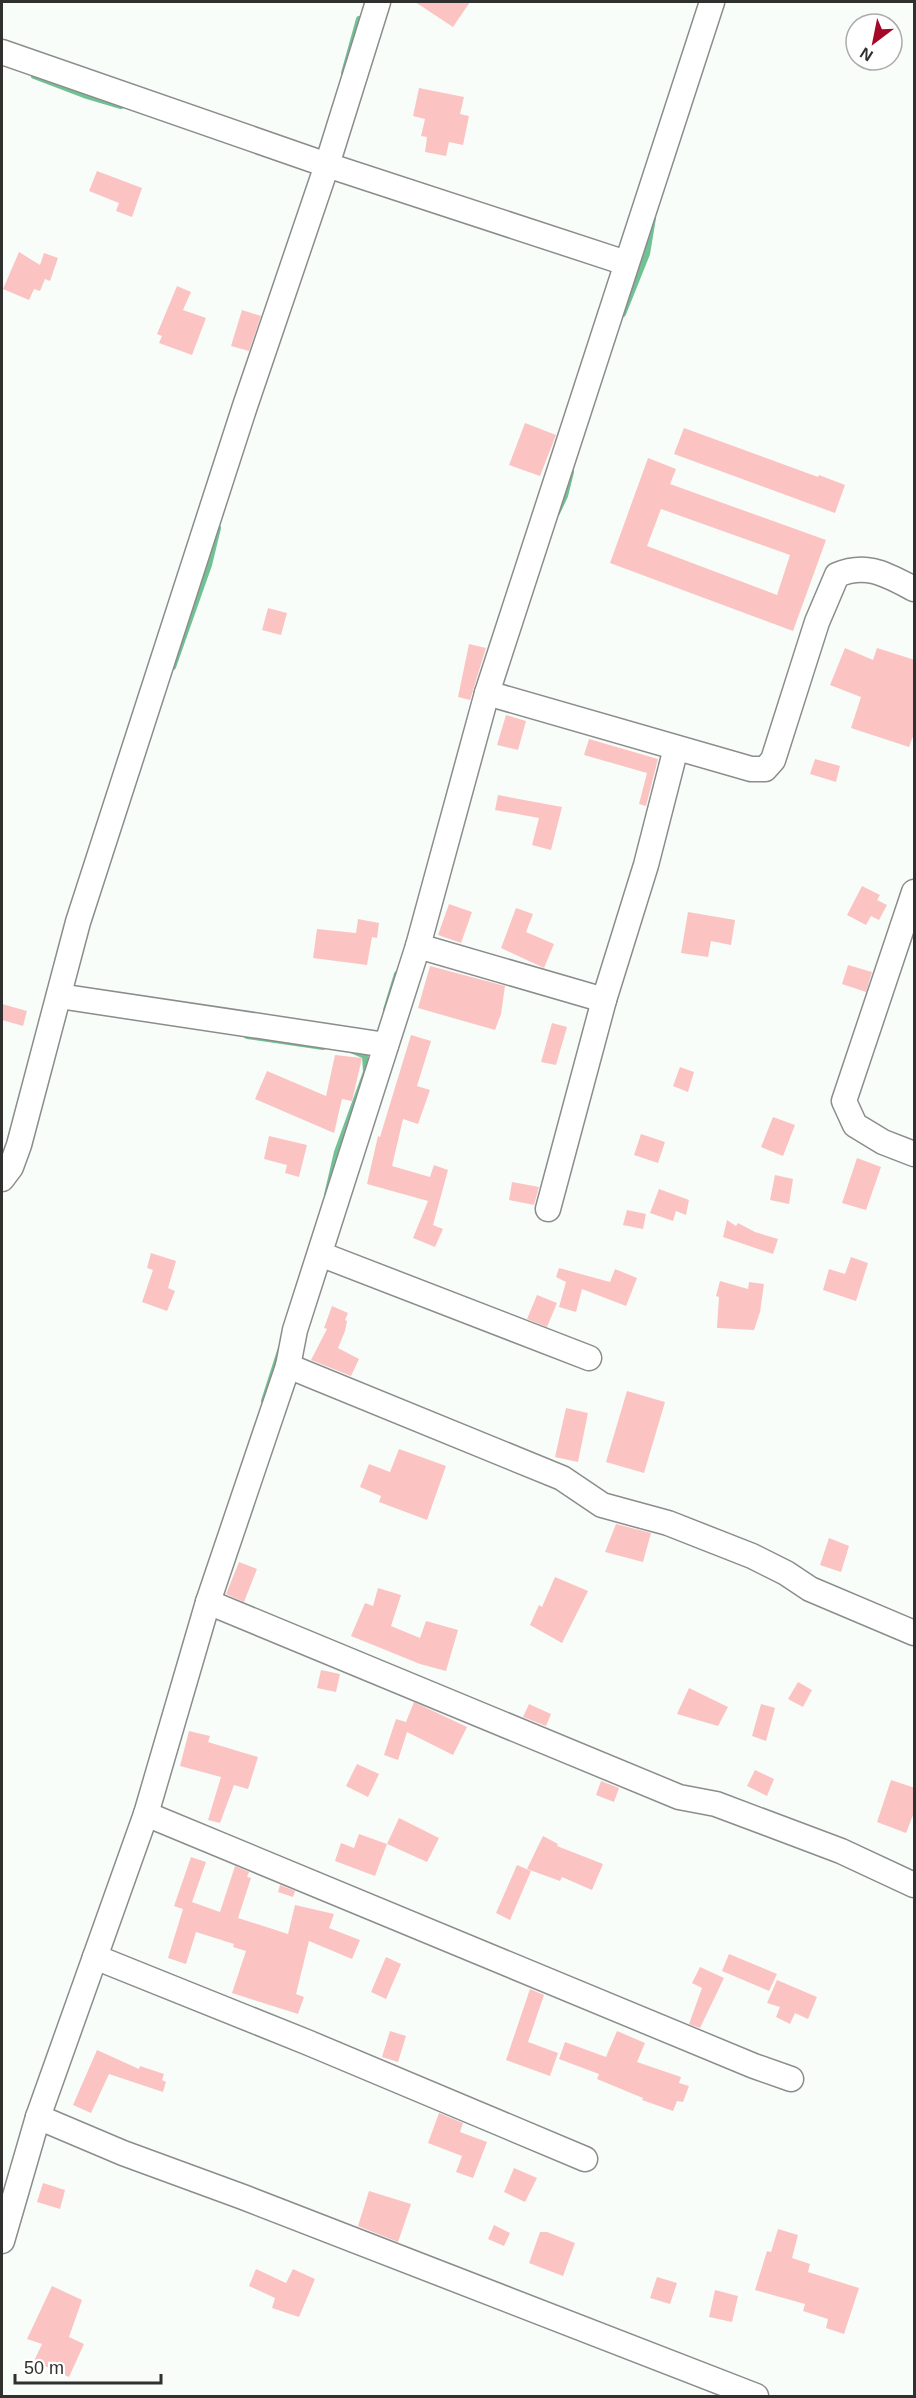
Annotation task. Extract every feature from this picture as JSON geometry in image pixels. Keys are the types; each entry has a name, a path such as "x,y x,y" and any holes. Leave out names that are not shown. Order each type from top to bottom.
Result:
{"street":[{"path":"2,1179 11,1167 19,1145 78,922 245,406 327,165 378,2"},
{"path":"2,2241 39,2117 146,1814 208,1602 288,1366 295,1330 418,946 487,693 712,2"},
{"path":"2,52 327,165 626,263"},
{"path":"487,693 751,769 765,769 772,760 817,622 837,575 851,569 879,571 915,589"},
{"path":"548,1209 604,1000 646,865 676,748"},
{"path":"915,892 844,1101 855,1125 884,1142 915,1154"},
{"path":"418,946 604,1000"},
{"path":"59,996 386,1045"},
{"path":"320,1254 589,1358"},
{"path":"288,1366 562,1478 602,1505 668,1523 752,1556 786,1573 810,1589 915,1633"},
{"path":"208,1602 679,1797 716,1804 841,1851 915,1885"},
{"path":"146,1814 754,2066 791,2079"},
{"path":"95,1957 309,2043 585,2159"},
{"path":"39,2117 123,2153 243,2197 756,2397"}],"building":[{"path":"415,2 470,2 453,27"},
{"path":"419,88 464,97 460,114 469,116 463,145 449,142 446,156 425,152 427,137 421,136 425,119 413,116"},
{"path":"97,171 142,188 132,217 116,211 119,203 89,191"},
{"path":"19,252 40,265 44,253 58,258 50,281 45,279 40,291 34,289 29,300 3,289"},
{"path":"177,286 191,292 183,310 206,318 192,355 159,343 162,336 157,334"},
{"path":"242,310 261,316 249,351 231,346"},
{"path":"525,423 556,435 540,476 509,465"},
{"path":"684,428 845,485 835,513 674,454"},
{"path":"648,458 676,469 670,484 826,540 793,631 610,563","holes":["661,509 790,555 777,595 647,546"]},
{"path":"268,608 287,613 281,635 262,630"},
{"path":"469,644 486,648 470,700 458,697"},
{"path":"845,648 873,660 877,648 915,660 915,731 909,747 851,728 861,697 830,685"},
{"path":"506,715 526,721 518,750 497,745"},
{"path":"589,739 658,759 646,806 639,804 647,773 584,755"},
{"path":"815,759 840,766 836,782 810,774"},
{"path":"498,795 562,807 551,850 532,845 539,818 495,810"},
{"path":"862,886 880,895 877,900 887,905 879,920 871,916 866,925 847,915"},
{"path":"449,904 472,912 461,943 438,935"},
{"path":"516,908 533,914 526,932 554,944 544,968 501,948"},
{"path":"688,912 735,920 731,945 711,941 708,957 681,953"},
{"path":"358,919 379,923 377,938 372,937 367,965 313,958 317,929 356,933"},
{"path":"848,965 872,972 866,992 842,984"},
{"path":"430,966 505,986 501,1014 495,1030 418,1008"},
{"path":"2,1004 27,1011 23,1026 2,1020"},
{"path":"552,1023 567,1027 556,1065 541,1062"},
{"path":"411,1035 431,1041 417,1086 430,1090 418,1124 403,1119 392,1166 430,1177 434,1165 448,1170 433,1225 443,1229 435,1247 413,1238 428,1201 367,1184 378,1136 380,1137"},
{"path":"335,1055 362,1058 352,1101 342,1099 334,1133 255,1099 267,1071 326,1096"},
{"path":"680,1067 694,1072 688,1092 673,1086"},
{"path":"773,1117 795,1125 783,1156 761,1147"},
{"path":"641,1134 665,1142 658,1163 634,1155"},
{"path":"269,1136 307,1145 299,1177 285,1173 287,1165 264,1159"},
{"path":"857,1158 881,1167 866,1210 842,1203"},
{"path":"775,1175 793,1179 789,1204 770,1200"},
{"path":"512,1182 539,1187 534,1205 509,1200"},
{"path":"659,1189 689,1200 686,1215 676,1211 673,1221 650,1213"},
{"path":"627,1210 646,1214 643,1229 623,1225"},
{"path":"727,1220 736,1226 738,1223 755,1232 778,1239 773,1254 723,1237"},
{"path":"151,1253 176,1261 168,1288 175,1291 167,1311 142,1302 153,1270 147,1268"},
{"path":"851,1257 868,1263 856,1301 823,1290 829,1269 845,1274"},
{"path":"559,1268 610,1282 615,1269 637,1278 626,1306 582,1289 576,1312 559,1307 566,1282 556,1277"},
{"path":"720,1281 748,1289 749,1282 764,1284 760,1312 754,1330 717,1328 719,1297 716,1296"},
{"path":"537,1295 557,1303 547,1327 527,1319"},
{"path":"332,1306 348,1313 345,1320 347,1321 345,1331 338,1348 359,1359 351,1376 311,1360 327,1329 324,1328"},
{"path":"627,1391 665,1402 644,1473 606,1462"},
{"path":"566,1408 588,1413 578,1462 555,1457"},
{"path":"399,1449 446,1466 427,1520 379,1502 381,1496 360,1487 369,1464 390,1472"},
{"path":"616,1524 651,1533 643,1562 605,1552"},
{"path":"829,1538 849,1546 841,1572 820,1565"},
{"path":"239,1562 257,1569 244,1602 226,1594"},
{"path":"555,1577 588,1591 562,1643 530,1625 539,1605 542,1607"},
{"path":"378,1588 401,1595 391,1626 420,1638 426,1621 458,1630 446,1671 420,1664 351,1636 365,1603 373,1606"},
{"path":"321,1670 340,1674 336,1692 317,1688"},
{"path":"798,1682 812,1690 803,1707 788,1699"},
{"path":"689,1688 728,1707 718,1726 677,1714"},
{"path":"414,1702 467,1727 453,1755 407,1732 398,1760 384,1755 396,1719 406,1722"},
{"path":"529,1704 551,1714 546,1726 523,1717"},
{"path":"761,1704 775,1708 766,1741 752,1736"},
{"path":"189,1731 210,1736 208,1742 258,1757 248,1789 234,1785 220,1823 208,1820 221,1777 180,1766"},
{"path":"357,1764 379,1774 368,1797 346,1786"},
{"path":"755,1770 774,1779 767,1796 747,1786"},
{"path":"891,1780 915,1788 915,1810 906,1833 877,1822"},
{"path":"601,1781 619,1788 614,1802 596,1795"},
{"path":"399,1818 439,1838 427,1862 387,1844"},
{"path":"359,1834 387,1844 375,1876 335,1861 341,1843 354,1848"},
{"path":"543,1836 558,1844 557,1846 603,1864 592,1890 562,1877 560,1881 527,1869"},
{"path":"191,1857 206,1862 192,1902 220,1912 235,1866 249,1872 247,1877 251,1878 238,1918 288,1934 295,1905 334,1914 329,1928 360,1940 352,1959 309,1941 296,1994 304,1997 298,2014 232,1993 246,1951 233,1947 234,1944 196,1932 186,1964 168,1958 183,1909 174,1906"},
{"path":"517,1865 531,1871 510,1920 496,1913"},
{"path":"280,1885 295,1891 293,1897 278,1892"},
{"path":"729,1954 777,1974 769,1991 722,1971"},
{"path":"386,1957 401,1964 386,1999 371,1992"},
{"path":"700,1967 724,1978 700,2028 689,2024 702,1988 692,1983"},
{"path":"777,1980 817,1997 808,2019 795,2013 790,2024 776,2017 780,2007 767,2003"},
{"path":"530,1989 544,1995 528,2042 558,2053 550,2076 506,2060"},
{"path":"390,2031 406,2036 398,2062 382,2057"},
{"path":"617,2031 645,2043 637,2062 681,2077 679,2083 689,2086 683,2102 677,2101 673,2111 642,2100 643,2098 597,2079 599,2074 559,2059 565,2042 606,2057"},
{"path":"97,2050 139,2069 140,2066 164,2074 162,2080 166,2082 163,2092 109,2074 91,2113 73,2105"},
{"path":"439,2113 463,2123 460,2132 487,2142 473,2178 456,2172 462,2156 428,2143"},
{"path":"514,2168 537,2178 525,2202 504,2192"},
{"path":"43,2183 65,2190 60,2209 37,2202"},
{"path":"369,2191 411,2204 398,2242 358,2226"},
{"path":"494,2225 510,2233 504,2246 488,2239"},
{"path":"778,2229 798,2235 792,2258 810,2264 808,2272 859,2288 844,2334 826,2328 828,2319 803,2311 805,2304 755,2290 767,2251 771,2252"},
{"path":"540,2232 547,2232 575,2243 563,2276 529,2263"},
{"path":"256,2269 286,2283 293,2269 315,2279 299,2317 272,2308 275,2298 249,2286"},
{"path":"657,2277 677,2283 670,2304 650,2298"},
{"path":"52,2286 82,2300 69,2337 84,2344 69,2377 34,2361 42,2344 27,2339"},
{"path":"715,2290 738,2296 732,2322 709,2317"}],"waterway":[{"path":"344,73 359,19"},
{"path":"34,76 121,106"},
{"path":"623,314 647,254 653,218"},
{"path":"557,513 565,496 571,472"},
{"path":"173,667 209,565 218,528"},
{"path":"386,1010 397,974"},
{"path":"247,1036 323,1047"},
{"path":"327,1195 337,1152 366,1072 365,1056 351,1050"},
{"path":"264,1401 280,1351"}]}
